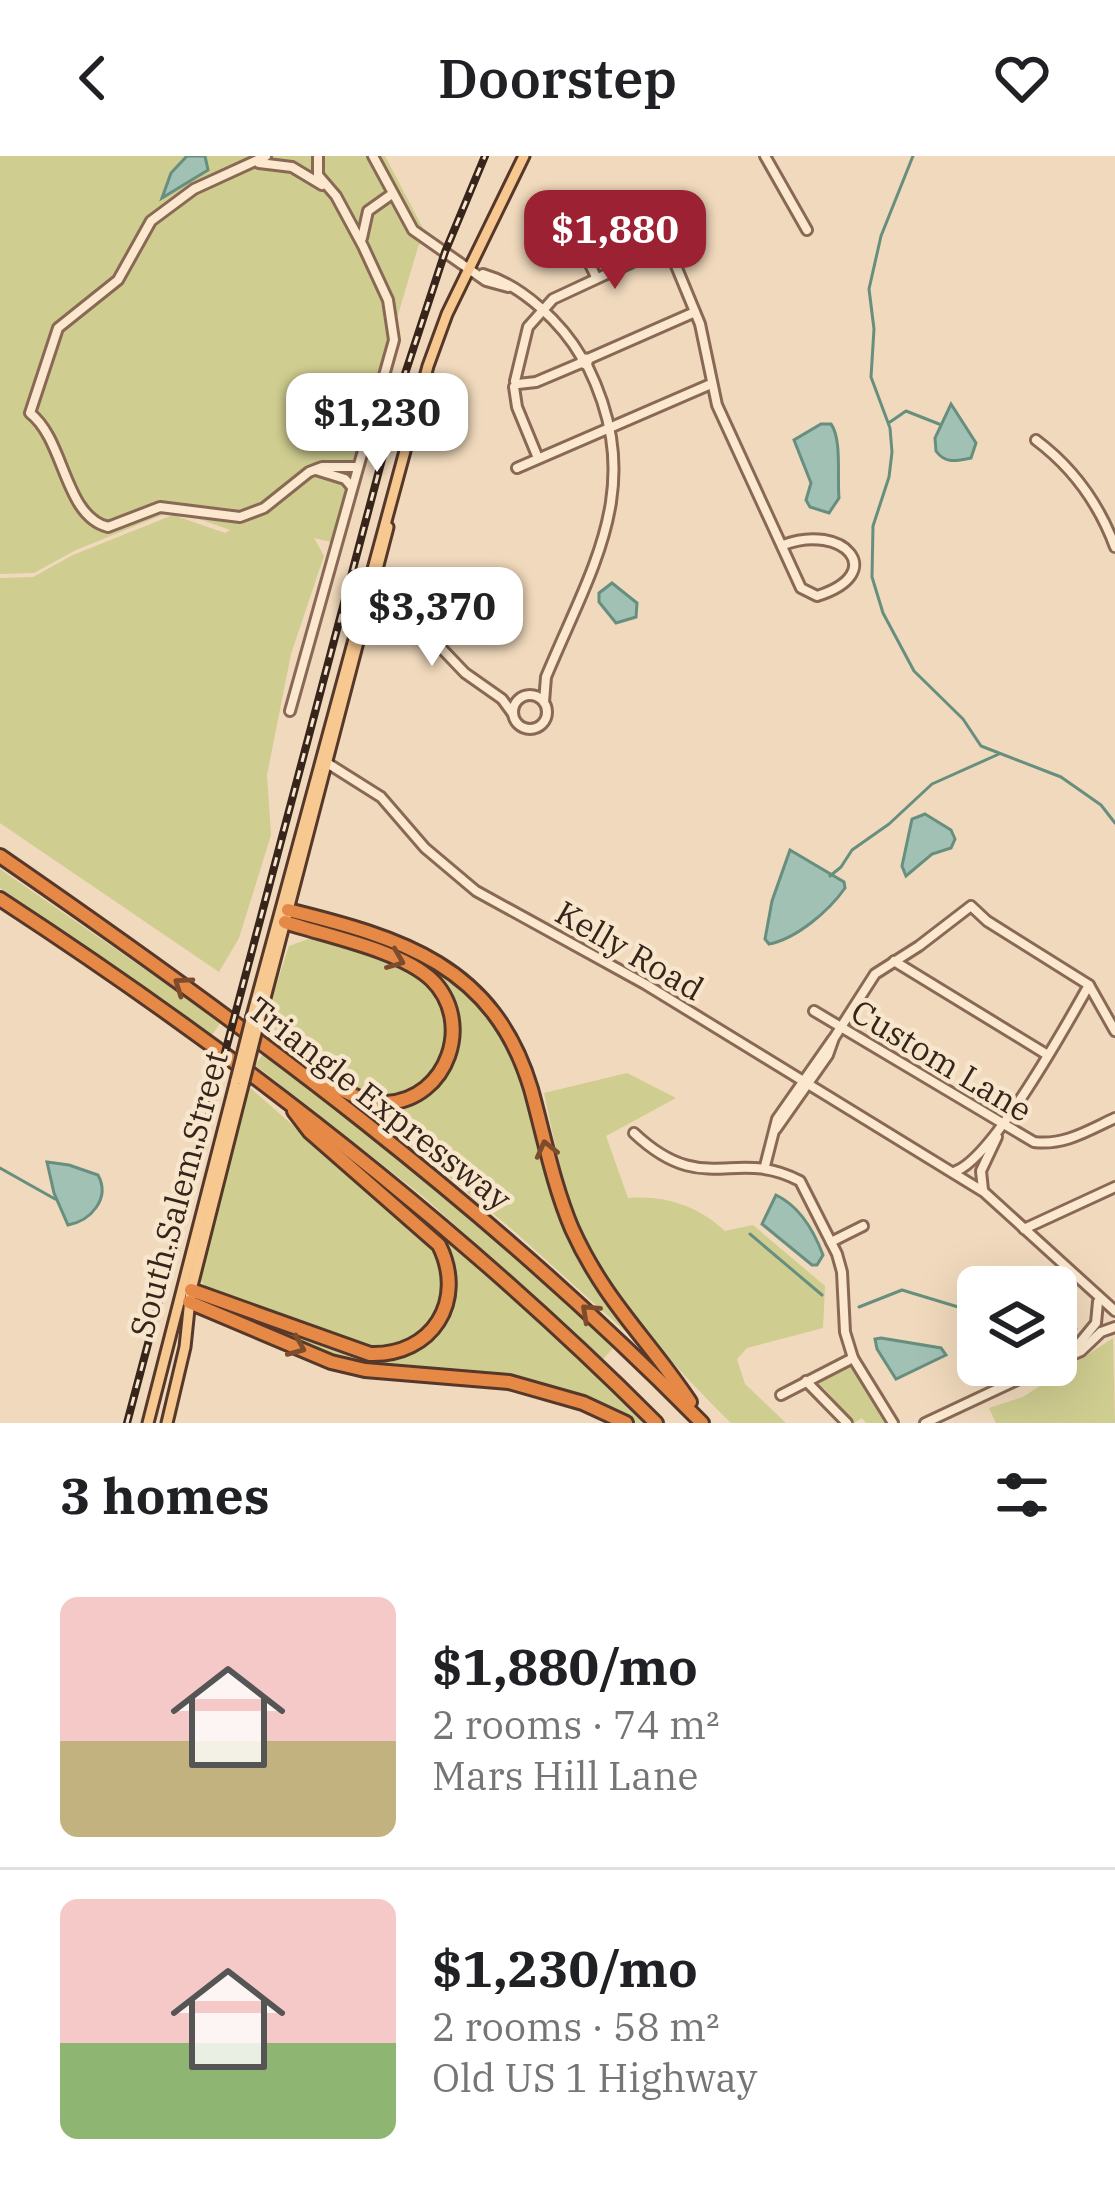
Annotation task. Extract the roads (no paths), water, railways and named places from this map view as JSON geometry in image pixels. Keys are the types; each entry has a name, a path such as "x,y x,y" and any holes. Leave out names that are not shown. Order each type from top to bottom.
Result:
{"highway":[{"name":"Triangle Expressway","path":"0,856 399,1146 531,1258 703,1423"},
{"name":"Triangle Expressway","path":"0,899 283,1097 487,1263 656,1423"},
{"path":"283,915 417,969 440,989 453,1020 446,1065 413,1096 372,1101 310,1079"},
{"path":"283,915 406,944 448,968 483,1000 523,1066 553,1177 586,1258 620,1313 703,1423"},
{"path":"185,1294 370,1354 413,1347 444,1315 449,1270 439,1246 310,1132 283,1097"},
{"path":"185,1294 331,1362 365,1370 509,1382 583,1402 626,1423"}],"main road":[{"path":"324,760 428,366 469,266 524,156"},
{"path":"324,760 366,615 387,517"},
{"name":"South Salem Street","path":"148,1423 324,760"},
{"name":"South Salem Street","path":"167,1423 184,1347 185,1294"}],"street":[{"path":"266,156 194,189 151,221 118,280 58,328 30,413 42,424 84,513 108,527 160,507 240,518 264,508 300,477 316,470 357,467"},
{"path":"318,156 316,170 324,186"},
{"path":"374,156 413,230 486,281 508,287 542,310 584,361 600,390 616,478 607,530 546,677 546,718 533,728 523,727 494,693 465,673 422,628 390,608 374,584"},
{"path":"765,156 807,230"},
{"path":"251,163 292,167 324,186 349,210 368,211 392,194"},
{"path":"648,198 695,312 723,421 806,593 823,595 853,577 849,553 832,540 806,537 783,545"},
{"path":"290,711 394,340 388,300 339,201"},
{"path":"363,246 368,211"},
{"path":"538,220 555,224 574,238 596,277"},
{"path":"538,458 517,407 516,384 527,327 561,292 667,246"},
{"path":"516,384 536,382 695,312"},
{"path":"517,468 711,385"},
{"path":"1036,440 1081,484 1115,547"},
{"path":"316,470 345,479 352,487"},
{"path":"366,615 390,608"},
{"path":"513,714 546,677"},
{"path":"494,693 544,702"},
{"name":"Kelly Road","path":"324,760 372,790 437,860 476,891 645,984 996,1204"},
{"path":"764,1167 777,1119 875,974 971,906 1089,985 1115,1031"},
{"path":"892,961 1046,1054"},
{"path":"954,1172 972,1163 1004,1126 1089,985"},
{"name":"Custom Lane","path":"814,1011 1034,1142 1050,1144 1115,1118"},
{"path":"634,1133 656,1154 698,1171 764,1167 800,1181 842,1272 845,1332 853,1358 893,1423"},
{"path":"984,1192 981,1171 997,1135"},
{"name":"Kelly Road","path":"934,1162 984,1192 1115,1319"},
{"path":"1024,1229 1115,1187"},
{"path":"831,1242 863,1226"},
{"name":"Kelly Road","path":"1091,1291 1115,1319"},
{"path":"1077,1347 1096,1323 1098,1302"},
{"path":"1077,1349 1115,1319"},
{"path":"781,1395 853,1358"},
{"path":"806,1380 847,1423"},
{"path":"925,1423 961,1413 1011,1386"}],"waterway":[{"path":"913,156 881,236 869,289 874,329 871,377 890,428 892,452 873,526 872,577 883,613 914,671 963,719 981,746 1061,777 1101,805 1115,823"},
{"path":"890,422 906,411 939,424"},
{"path":"830,876 852,850 932,784 999,754"},
{"path":"0,1168 55,1199"},
{"path":"750,1234 822,1295"},
{"path":"859,1307 902,1290 957,1307"}],"railway":[{"path":"127,1423 403,380 445,252 485,156"}]}
